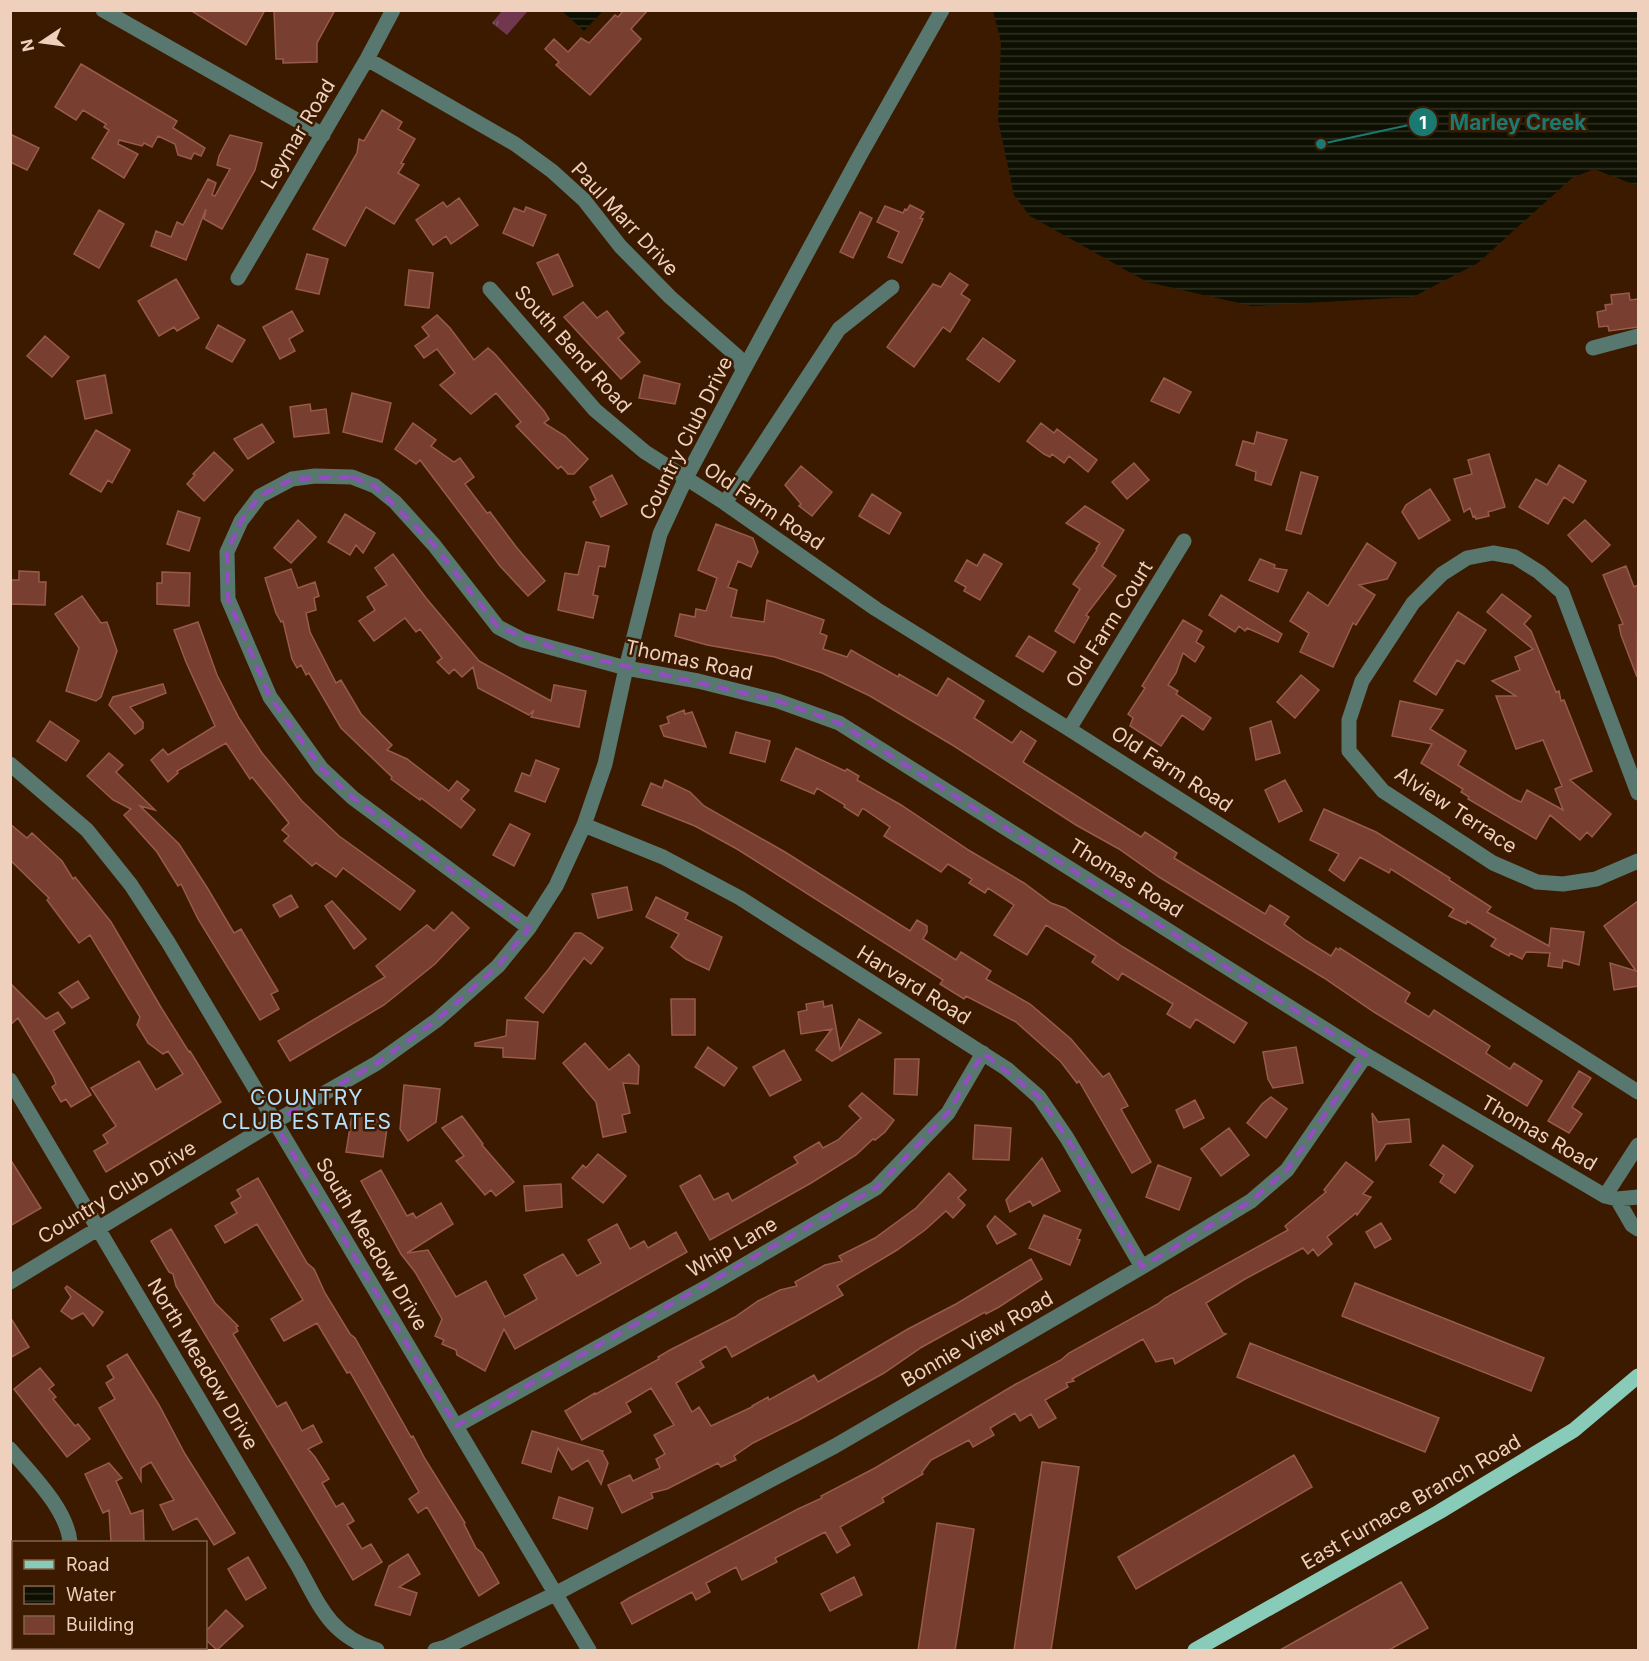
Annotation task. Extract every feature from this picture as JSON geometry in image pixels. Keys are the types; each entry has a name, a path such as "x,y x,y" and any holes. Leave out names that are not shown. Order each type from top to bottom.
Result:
{"main road":[{"name":"East Furnace Branch Road","path":"1195,1650 1438,1512 1574,1430 1638,1376"}],"street":[{"path":"103,10 322,135"},
{"name":"Leymar Road","path":"238,278 367,59 393,10"},
{"name":"Country Club Drive","path":"10,1281 274,1122 377,1063 436,1020 498,966 529,928 556,886 584,825 605,764 626,668 660,534 686,478 743,371 942,10"},
{"name":"Paul Marr Drive","path":"367,59 515,144 552,171 584,200 620,246 670,297 738,357 743,371"},
{"path":"725,503 839,329 892,287"},
{"name":"South Bend Road","path":"490,289 595,410 645,452 686,478"},
{"path":"1593,348 1638,336"},
{"name":"Thomas Road","path":"529,928 353,798 321,768 270,697 228,598 227,552 241,521 260,496 292,479 315,476 352,477 375,486 395,502 434,545 498,627 523,640 626,668 698,681 778,701 839,723 1366,1055 1611,1197 1632,1225 1638,1229"},
{"name":"Old Farm Road","path":"686,478 876,609 1069,729 1638,1092"},
{"name":"Old Farm Court","path":"1069,729 1184,541"},
{"name":"Alview Terrace","path":"1638,793 1562,592 1539,572 1515,558 1493,553 1467,558 1442,574 1413,603 1362,681 1349,720 1349,752 1383,791 1493,863 1537,882 1563,884 1596,879 1638,861"},
{"name":"South Meadow Drive","path":"10,764 87,830 132,885 589,1650"},
{"name":"Harvard Road","path":"584,825 663,858 740,898 1007,1070 1039,1097 1067,1138 1142,1267"},
{"name":"Whip Lane","path":"456,1426 710,1285 876,1188 948,1113 982,1053"},
{"name":"Bonnie View Road","path":"555,1594 835,1446 1251,1201 1287,1170 1366,1055"},
{"name":"North Meadow Drive","path":"10,1080 299,1568 325,1616 342,1632 364,1647 377,1650"},
{"path":"1638,1145 1611,1197 1638,1197"},
{"path":"10,1449 54,1502 69,1534 70,1541"},
{"path":"435,1650 446,1647 555,1594"}],"highlighted area":[{"path":"352,477 375,486 434,545 498,627 568,653 778,701 839,723 1366,1055 1287,1170 1251,1201 1142,1267 1067,1138 1039,1097 983,1053 948,1113 876,1188 456,1426 274,1122 377,1063 437,1020 498,966 529,928 353,798 321,768 270,697 228,599 227,552 241,521 260,496 292,479"}],"green space":[{"path":"502,11 527,12 507,35 492,23"}],"water":[{"path":"562,11 603,11 584,31"},
{"path":"993,11 1638,11 1638,186 1594,169 1572,178 1478,263 1413,297 1252,306 1147,282 1030,216 1014,195 998,120 1001,42"}],"building":[{"path":"190,10 265,10 246,45"},
{"path":"274,10 335,10 317,43 317,62 283,63 283,59 276,59"},
{"path":"624,10 648,10 631,29 641,39 590,95 556,65 559,62 545,49 554,39 568,52 581,38 589,43 615,15 618,17"},
{"path":"81,64 177,121 173,128 205,148 201,156 194,153 191,159 178,155 175,144 158,136 152,147 144,143 142,146 119,140 118,144 138,154 124,178 92,158 109,130 104,127 106,124 83,110 76,120 55,107"},
{"path":"382,110 402,122 398,129 415,139 398,173 419,185 394,224 366,207 345,246 313,229 357,153 359,139 364,141"},
{"path":"10,134 39,148 27,170 10,162"},
{"path":"230,135 262,143 255,170 222,229 204,219 206,209 186,260 151,246 156,231 171,237 177,222 183,225 208,179 216,183 212,195 215,196 230,169 217,165"},
{"path":"459,198 478,225 451,244 446,236 433,245 416,220 443,202 447,207"},
{"path":"910,205 924,212 920,218 923,219 902,263 888,257 899,232 877,222 885,206 903,213"},
{"path":"526,207 546,215 533,246 503,233 514,208 524,212"},
{"path":"99,210 124,224 99,268 74,254"},
{"path":"860,212 872,218 853,258 840,252"},
{"path":"307,254 328,259 319,294 296,289"},
{"path":"558,254 573,286 553,295 537,263"},
{"path":"409,270 433,273 429,308 405,305"},
{"path":"950,273 968,285 961,294 970,300 950,332 943,327 914,367 887,347 933,284 941,287"},
{"path":"176,279 199,318 177,331 174,327 159,336 138,301"},
{"path":"1629,293 1630,300 1638,299 1638,327 1609,331 1608,326 1599,327 1597,312 1606,310 1605,305 1612,304 1611,295"},
{"path":"583,302 597,318 607,311 624,333 618,338 640,362 621,379 564,317"},
{"path":"292,311 303,331 289,339 295,351 280,359 263,327"},
{"path":"437,315 474,360 488,348 495,354 544,411 549,419 544,423 565,436 588,459 574,474 568,474 561,466 558,469 516,426 521,422 496,393 471,414 440,385 455,373 437,349 424,358 415,346 429,336 422,327"},
{"path":"218,325 245,340 232,362 206,348"},
{"path":"45,336 69,357 52,377 27,356"},
{"path":"983,338 1015,361 999,382 967,359"},
{"path":"105,375 112,413 85,419 77,381"},
{"path":"644,375 680,384 675,404 639,398"},
{"path":"1164,378 1191,392 1179,413 1151,401"},
{"path":"352,393 391,403 382,442 343,432"},
{"path":"310,404 311,411 326,409 329,433 294,437 290,407"},
{"path":"413,423 436,440 431,446 454,462 460,458 474,477 465,484 545,581 528,596 500,566 420,460 416,464 395,449"},
{"path":"1041,423 1054,433 1057,429 1097,460 1088,472 1069,456 1064,463 1052,454 1050,457 1044,454 1027,441"},
{"path":"262,424 274,442 248,459 234,439"},
{"path":"96,430 130,450 112,483 108,480 101,492 70,474"},
{"path":"1257,432 1287,440 1271,485 1255,480 1256,472 1236,465 1243,441 1254,444"},
{"path":"214,452 233,470 204,501 187,484 195,475 193,474"},
{"path":"1489,454 1505,507 1488,512 1489,516 1476,519 1470,508 1464,512 1454,479 1472,474 1468,460"},
{"path":"1134,463 1149,480 1127,499 1112,482"},
{"path":"1559,465 1586,481 1573,503 1564,497 1548,524 1519,507 1536,479 1547,485"},
{"path":"801,466 832,492 812,516 799,506 801,504 785,485"},
{"path":"1301,472 1318,477 1301,534 1286,530"},
{"path":"612,475 627,504 601,517 593,502 596,500 590,487"},
{"path":"1430,489 1450,520 1419,539 1402,512 1406,505"},
{"path":"872,494 901,513 889,534 859,516"},
{"path":"1085,506 1124,530 1102,566 1116,576 1086,615 1089,617 1074,643 1055,631 1080,589 1073,584 1100,543 1066,523"},
{"path":"178,511 200,518 189,551 167,544"},
{"path":"345,514 375,533 363,553 356,545 350,555 328,542"},
{"path":"298,520 316,537 291,563 274,548"},
{"path":"1585,520 1610,545 1592,562 1568,535"},
{"path":"716,524 753,538 758,552 751,567 738,561 728,587 737,590 731,617 764,622 767,600 824,620 820,633 827,636 823,649 847,657 851,650 937,696 948,678 984,701 974,718 1012,743 1021,731 1036,741 1023,762 1141,837 1145,832 1177,853 1174,858 1265,914 1270,905 1289,917 1284,924 1331,956 1336,948 1339,950 1340,948 1410,993 1405,1002 1429,1017 1434,1010 1490,1046 1486,1053 1510,1069 1514,1063 1542,1081 1527,1106 1159,877 1119,849 1076,825 954,746 870,696 822,673 775,657 707,645 675,636 680,614 695,617 696,609 706,611 717,578 698,570"},
{"path":"586,542 609,546 605,567 599,566 593,595 598,596 593,618 558,610 565,573 578,575"},
{"path":"1367,543 1396,563 1387,579 1359,585 1375,595 1356,625 1353,623 1333,667 1300,652 1309,633 1290,621 1308,592 1328,606"},
{"path":"393,554 426,598 479,661 551,701 554,685 586,691 579,727 531,717 534,710 529,715 478,688 473,667 462,677 454,669 449,674 437,662 442,658 420,629 416,632 405,618 374,641 359,621 375,610 367,597 387,585 375,568"},
{"path":"984,554 1002,564 980,600 964,591 966,587 955,581 967,560 977,566"},
{"path":"1260,559 1275,565 1274,568 1287,570 1278,592 1249,580"},
{"path":"1626,566 1634,587 1638,585 1637,677 1621,635 1619,625 1623,624 1603,575"},
{"path":"291,569 298,588 315,582 319,596 314,598 316,610 306,613 310,632 336,683 341,680 361,714 392,745 387,750 407,759 449,791 457,781 469,790 461,799 475,810 461,828 391,779 392,777 341,728 309,673 306,675 301,665 297,668 292,659 283,621 281,622 276,613 265,578"},
{"path":"19,571 39,572 39,582 46,582 45,605 10,604 10,580 19,580"},
{"path":"162,572 190,573 189,606 157,604 157,583 162,583"},
{"path":"1502,594 1531,616 1524,624 1531,631 1556,692 1559,691 1561,701 1564,700 1592,771 1570,780 1611,814 1592,837 1587,832 1580,840 1550,815 1536,839 1468,799 1469,797 1461,792 1463,789 1421,763 1432,744 1392,736 1400,701 1443,710 1430,729 1466,751 1458,765 1521,802 1527,790 1563,810 1555,789 1562,786 1543,740 1516,749 1496,696 1516,696 1492,681 1520,670 1515,657 1533,649 1487,612"},
{"path":"1221,595 1282,634 1278,642 1247,628 1245,631 1239,626 1235,632 1209,615"},
{"path":"82,596 101,623 107,622 117,651 101,697 96,701 66,691 79,648 55,614"},
{"path":"1458,612 1486,630 1464,664 1457,660 1436,695 1414,681"},
{"path":"1183,620 1202,631 1196,642 1204,647 1195,662 1183,653 1176,673 1168,685 1178,691 1176,694 1211,718 1203,730 1182,715 1161,746 1130,726 1133,718 1128,714 1145,688 1142,686"},
{"path":"198,622 217,675 239,718 262,753 302,801 339,836 415,891 400,910 343,868 336,877 316,863 312,866 284,841 289,836 282,830 289,823 252,777 250,779 226,743 177,771 178,773 168,782 151,760 163,749 168,755 215,726 174,630"},
{"path":"1029,636 1056,652 1043,672 1016,656"},
{"path":"1301,675 1319,690 1295,718 1277,702"},
{"path":"163,684 166,693 130,707 143,722 143,728 135,734 109,705 113,697"},
{"path":"684,710 685,714 692,712 706,747 664,736 660,726 669,723 667,717"},
{"path":"50,721 79,741 66,761 37,741"},
{"path":"1271,721 1280,753 1256,760 1250,728"},
{"path":"736,732 770,741 765,762 730,753"},
{"path":"796,748 859,776 857,780 901,805 970,851 1024,883 1051,903 1065,908 1123,947 1247,1023 1234,1043 1196,1019 1190,1028 1167,1014 1173,1004 1122,973 1118,980 1092,962 1096,956 1046,925 1027,955 994,935 1014,905 988,888 985,893 969,883 972,879 948,864 941,872 884,836 890,827 864,809 858,816 817,788 814,794 781,780"},
{"path":"109,753 123,765 116,772 155,810 140,806 179,844 234,933 241,929 278,991 271,994 279,1009 260,1020 198,919 181,884 178,886 157,852 124,815 131,809 113,800 87,776"},
{"path":"536,760 559,769 545,802 515,791 522,773 530,776"},
{"path":"665,780 690,792 704,806 785,852 910,931 917,920 927,926 923,939 956,960 961,952 991,971 986,979 1030,1004 1071,1039 1103,1077 1109,1073 1128,1106 1121,1109 1151,1162 1132,1173 1079,1081 1077,1083 1061,1062 1016,1022 966,996 964,999 940,984 943,980 737,849 695,826 642,805 651,783 662,788"},
{"path":"1285,780 1302,811 1279,822 1265,790"},
{"path":"1324,809 1376,832 1450,878 1449,880 1491,907 1487,912 1549,946 1551,928 1584,932 1579,965 1563,960 1562,968 1548,966 1550,953 1526,952 1522,959 1510,953 1509,956 1491,946 1496,939 1467,921 1466,924 1449,916 1454,909 1391,869 1389,873 1360,857 1344,881 1329,870 1339,854 1310,840"},
{"path":"10,824 27,838 32,833 62,861 73,879 75,877 111,922 162,1009 221,1102 106,1172 94,1151 108,1143 103,1135 116,1126 91,1088 139,1061 156,1090 183,1074 168,1051 163,1054 148,1043 137,1025 140,1017 90,935 79,943 47,900 49,898 10,860"},
{"path":"510,824 530,834 514,866 493,855"},
{"path":"627,887 632,910 598,918 592,894"},
{"path":"291,895 298,907 280,917 273,905"},
{"path":"656,897 688,913 685,919 722,937 709,970 686,959 671,947 679,934 646,917"},
{"path":"332,901 366,939 354,949 325,906"},
{"path":"1638,901 1638,986 1614,990 1610,963 1636,971 1604,926"},
{"path":"452,912 469,928 435,964 384,1005 290,1061 278,1041 385,977 376,966 427,925 434,931"},
{"path":"575,933 581,933 603,948 591,964 584,958 543,1013 525,998"},
{"path":"78,981 89,998 72,1008 59,993"},
{"path":"10,983 46,1019 58,1012 65,1023 53,1031 91,1095 71,1107 66,1099 61,1102 52,1087 56,1084 53,1076 18,1018 10,1025"},
{"path":"671,999 695,999 695,1035 672,1035"},
{"path":"823,1001 824,1007 832,1005 840,1050 859,1019 881,1033 832,1061 816,1050 832,1029 801,1034 798,1012 807,1010 806,1004"},
{"path":"507,1020 538,1022 535,1059 503,1057 503,1048 475,1046 475,1043 506,1036"},
{"path":"585,1043 609,1070 629,1054 639,1066 638,1084 623,1083 630,1113 622,1115 626,1132 603,1137 596,1102 563,1063"},
{"path":"708,1047 737,1068 724,1086 695,1067"},
{"path":"1296,1047 1303,1083 1273,1088 1268,1079 1263,1052"},
{"path":"784,1050 801,1080 770,1096 753,1067"},
{"path":"895,1059 919,1059 917,1095 894,1094"},
{"path":"1579,1071 1591,1078 1572,1107 1582,1114 1569,1133 1548,1121"},
{"path":"404,1085 440,1089 436,1122 408,1141 400,1129"},
{"path":"862,1093 894,1120 885,1132 875,1140 873,1139 856,1155 811,1183 710,1240 680,1186 700,1175 714,1200 728,1193 732,1201 798,1163 794,1157 819,1142 823,1148 838,1140 861,1118 849,1106"},
{"path":"1271,1097 1287,1109 1266,1138 1247,1123 1262,1104"},
{"path":"1195,1100 1204,1118 1184,1128 1176,1110"},
{"path":"1372,1113 1378,1122 1409,1119 1411,1142 1386,1144 1376,1160"},
{"path":"352,1115 388,1121 383,1157 346,1152"},
{"path":"462,1116 482,1145 514,1182 496,1196 491,1190 485,1195 456,1161 464,1156 442,1128"},
{"path":"975,1125 1011,1128 1009,1160 973,1159"},
{"path":"1229,1128 1249,1155 1221,1176 1201,1149"},
{"path":"1443,1145 1473,1166 1455,1193 1440,1182 1444,1175 1430,1165"},
{"path":"598,1154 626,1176 603,1203 572,1178 583,1165 586,1168"},
{"path":"1042,1158 1060,1191 1033,1206 1030,1201 1010,1212 1006,1200"},
{"path":"10,1159 41,1208 10,1226"},
{"path":"1346,1162 1373,1182 1363,1194 1371,1197 1357,1215 1356,1213 1327,1237 1332,1244 1318,1256 1313,1249 1308,1254 1303,1248 1206,1303 1223,1333 1226,1334 1175,1364 1173,1358 1156,1362 1143,1339 1072,1379 1074,1381 1066,1383 1068,1387 1045,1400 1056,1418 1039,1428 1031,1414 1020,1421 1015,1413 990,1428 994,1435 973,1447 969,1440 931,1460 922,1472 923,1474 882,1498 884,1502 840,1527 850,1545 837,1553 825,1532 775,1558 777,1562 742,1580 736,1567 706,1583 710,1592 696,1600 692,1592 632,1624 621,1603 629,1598 822,1498 821,1496 875,1468 1016,1384 1061,1360 1069,1353 1288,1230 1285,1226 1326,1192 1324,1190"},
{"path":"1158,1165 1191,1178 1179,1210 1146,1197"},
{"path":"381,1170 407,1216 413,1213 416,1218 441,1203 453,1224 407,1253 428,1250 456,1297 486,1281 505,1317 537,1299 524,1275 563,1254 577,1276 601,1263 588,1240 617,1224 630,1249 644,1241 648,1248 676,1232 687,1252 515,1349 504,1329 485,1371 457,1355 456,1350 442,1344 444,1340 435,1336 442,1319 415,1272 401,1254 361,1181"},
{"path":"949,1173 966,1190 958,1198 965,1205 953,1218 946,1211 897,1250 837,1286 843,1295 732,1357 726,1346 700,1361 704,1367 676,1383 692,1412 699,1407 711,1426 768,1397 769,1400 814,1375 818,1382 1031,1259 1042,1279 999,1307 986,1314 985,1312 922,1347 884,1373 753,1443 734,1456 736,1460 721,1467 718,1463 667,1489 651,1493 653,1498 622,1513 608,1485 630,1475 633,1481 660,1468 656,1459 665,1454 654,1435 674,1425 651,1388 626,1403 631,1412 582,1440 565,1411 659,1359 658,1357 670,1350 735,1317 758,1301 780,1290 797,1286 795,1282 825,1265 842,1261 839,1256 875,1238 916,1208"},
{"path":"258,1178 307,1263 314,1269 325,1293 350,1334 355,1338 411,1437 413,1436 465,1523 476,1548 482,1553 499,1583 479,1596 427,1507 418,1513 409,1499 419,1492 350,1372 347,1373 317,1323 284,1341 271,1319 303,1300 257,1224 225,1243 215,1226 237,1213 231,1203 241,1197 237,1190"},
{"path":"561,1184 562,1207 526,1211 524,1186"},
{"path":"1044,1215 1081,1230 1077,1239 1080,1240 1070,1265 1029,1248"},
{"path":"995,1216 1016,1234 997,1244 987,1226"},
{"path":"1381,1223 1391,1239 1375,1248 1366,1232"},
{"path":"171,1229 215,1303 238,1326 236,1327 238,1331 233,1334 277,1407 286,1402 302,1431 313,1425 322,1442 308,1449 329,1479 322,1483 336,1507 343,1503 354,1521 347,1525 362,1549 371,1544 382,1562 353,1580 176,1286 173,1274 169,1272 151,1241"},
{"path":"1355,1283 1544,1358 1531,1391 1342,1316"},
{"path":"67,1286 103,1312 93,1326 83,1313 72,1319 61,1311 71,1297 65,1288"},
{"path":"10,1317 29,1347 10,1358"},
{"path":"1250,1343 1439,1418 1425,1452 1237,1377"},
{"path":"127,1354 159,1405 185,1454 235,1533 214,1545 197,1518 173,1530 160,1505 174,1500 151,1462 141,1468 141,1481 99,1408 115,1399 106,1383 114,1378 107,1366"},
{"path":"40,1368 54,1385 49,1389 56,1397 53,1399 75,1426 78,1424 90,1439 67,1457 14,1389"},
{"path":"532,1431 603,1451 608,1463 601,1484 588,1460 572,1470 558,1448 551,1472 522,1463"},
{"path":"1294,1455 1312,1487 1136,1589 1118,1557"},
{"path":"1042,1462 1079,1467 1051,1650 1014,1650"},
{"path":"109,1463 122,1478 116,1481 131,1514 143,1510 144,1541 111,1541 109,1510 103,1513 85,1474"},
{"path":"559,1497 593,1508 587,1529 553,1518"},
{"path":"937,1523 974,1529 955,1650 918,1650"},
{"path":"408,1554 420,1574 399,1587 417,1593 410,1615 375,1605 389,1566"},
{"path":"248,1557 266,1588 246,1600 228,1569"},
{"path":"854,1577 862,1595 830,1611 821,1594"},
{"path":"1401,1582 1428,1628 1389,1650 1280,1650"},
{"path":"226,1610 243,1626 217,1650 207,1641 207,1630"}],"place":[{"name":"Marley Creek","path":"1321,144"}],"district":[{"name":"COUNTRY CLUB ESTATES","path":"307,1110"}]}
